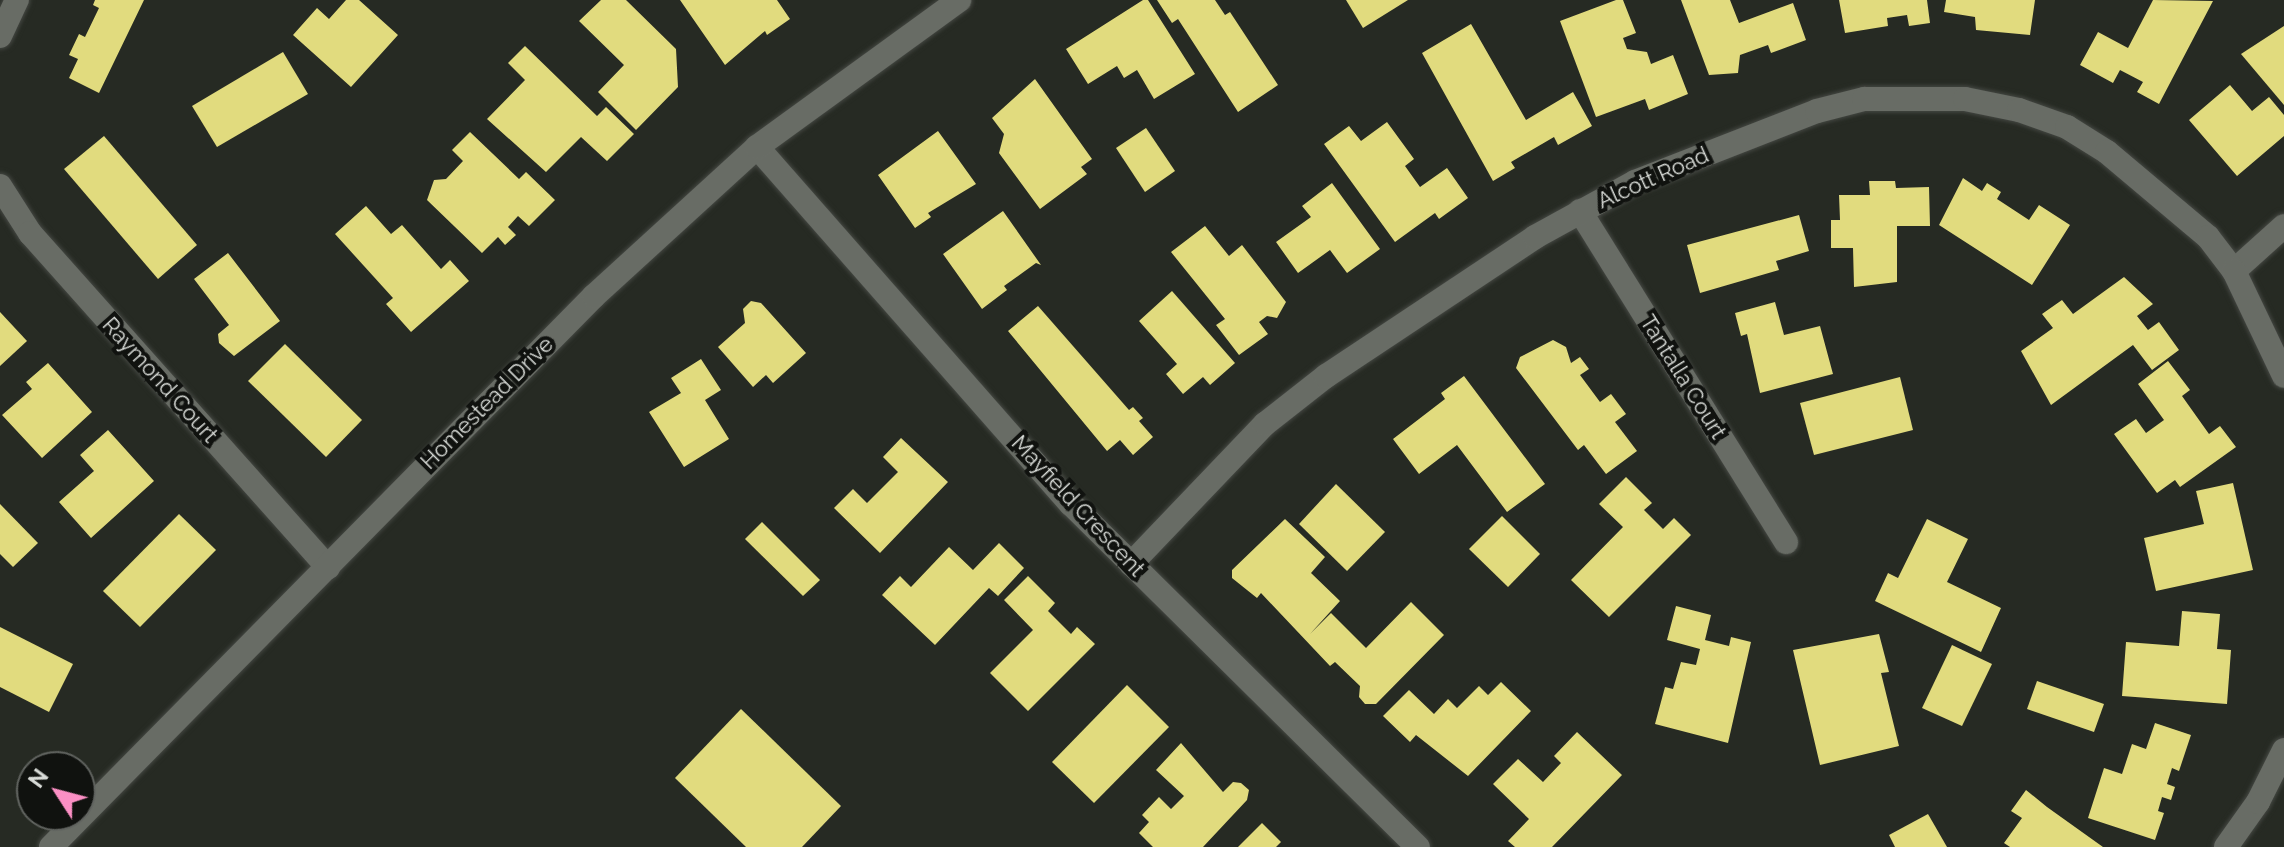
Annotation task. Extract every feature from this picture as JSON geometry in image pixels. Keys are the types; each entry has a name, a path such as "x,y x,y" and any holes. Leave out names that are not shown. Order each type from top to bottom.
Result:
{"street":[{"path":"0,36 17,0"},
{"name":"Homestead Drive","path":"51,847 594,296 757,147 959,0"},
{"name":"Alcott Road","path":"1131,564 1265,424 1326,376 1580,211 1635,182 1817,111 1864,99 1965,99 2067,127 2107,152 2208,237 2234,271"},
{"name":"Mayfield Crescent","path":"757,147 1071,504 1418,847"},
{"name":"Raymond Court","path":"0,186 30,233 328,568"},
{"name":"Tantalla Court","path":"1580,211 1786,542"},
{"path":"2284,226 2234,271 2284,376"},
{"path":"2226,847 2282,765"}],"building":[{"path":"95,0 144,0 99,93 69,78 78,59 69,55 79,34 85,37 99,8 93,5"},
{"path":"346,0 359,0 398,35 351,87 293,35 317,8 329,19"},
{"path":"601,0 626,0 676,49 678,87 636,130 598,92 624,65 579,21"},
{"path":"680,0 777,0 790,19 767,35 765,31 725,65"},
{"path":"1143,0 1148,0 1195,74 1154,99 1137,70 1124,78 1117,66 1088,84 1066,49"},
{"path":"1157,0 1215,0 1225,15 1230,12 1278,85 1238,112 1178,19 1172,23"},
{"path":"1346,0 1408,0 1363,28"},
{"path":"1623,0 1636,33 1623,38 1627,49 1647,52 1651,64 1673,55 1688,94 1649,110 1645,99 1596,117 1560,21"},
{"path":"1681,0 1730,0 1739,23 1793,3 1806,40 1771,53 1768,45 1740,55 1738,73 1709,75"},
{"path":"1839,0 1927,0 1930,23 1909,26 1907,15 1887,18 1888,26 1845,33"},
{"path":"1946,0 2035,0 2030,35 1976,30 1975,17 1944,12"},
{"path":"2153,0 2213,1 2159,104 2137,92 2143,82 2120,70 2113,83 2080,65 2098,32 2128,48"},
{"path":"1471,24 1526,120 1573,92 1592,126 1558,145 1554,137 1511,162 1515,168 1493,181 1422,53"},
{"path":"2284,26 2284,105 2241,54"},
{"path":"525,46 597,116 606,107 634,134 607,161 581,137 546,172 487,119 525,80 508,63"},
{"path":"283,52 308,94 217,147 192,106"},
{"path":"1035,79 1092,159 1081,167 1087,174 1040,209 999,153 1004,134 992,118"},
{"path":"2230,85 2252,111 2269,97 2284,115 2284,136 2237,176 2189,120"},
{"path":"1387,122 1414,159 1405,166 1420,187 1447,168 1468,198 1439,219 1435,213 1395,242 1324,144 1349,126 1361,141"},
{"path":"1146,128 1175,171 1145,192 1116,148"},
{"path":"938,131 976,184 928,213 931,217 915,228 878,175"},
{"path":"470,132 519,179 526,172 555,200 529,226 518,216 508,227 516,235 505,245 498,237 482,253 427,200 434,180 446,179 463,161 452,150"},
{"path":"104,136 197,245 158,279 64,169"},
{"path":"1963,178 1982,191 1987,183 2001,192 1997,199 2029,220 2039,205 2070,225 2032,285 1939,225"},
{"path":"1869,181 1895,181 1896,188 1929,187 1930,226 1897,226 1897,282 1854,287 1853,248 1831,248 1831,220 1840,220 1839,195 1870,195"},
{"path":"1332,183 1380,249 1347,273 1330,250 1298,273 1276,242 1311,217 1302,206"},
{"path":"366,206 391,234 402,225 441,269 450,260 469,281 411,332 386,304 393,298 335,234"},
{"path":"1003,211 1041,265 1036,263 1004,286 1007,290 982,309 943,254"},
{"path":"1799,215 1809,251 1776,261 1779,270 1700,293 1687,245"},
{"path":"1205,226 1229,256 1242,245 1286,302 1277,318 1267,316 1259,322 1268,334 1239,355 1216,325 1225,319 1171,252"},
{"path":"228,253 280,321 234,356 219,343 218,334 229,325 194,279"},
{"path":"2124,277 2153,304 2137,316 2148,330 2159,322 2179,350 2152,370 2133,345 2051,405 2021,351 2053,328 2042,314 2062,300 2073,314"},
{"path":"1172,291 1235,363 1210,385 1203,377 1183,394 1166,374 1177,364 1139,321"},
{"path":"751,301 761,303 806,353 773,383 766,375 753,387 718,347 745,323 743,309"},
{"path":"1775,302 1784,335 1820,326 1833,374 1760,393 1747,334 1741,336 1735,313"},
{"path":"1038,306 1129,410 1133,407 1143,418 1139,421 1153,437 1133,455 1120,440 1107,451 1008,331"},
{"path":"0,312 27,341 0,366"},
{"path":"1553,340 1566,347 1571,363 1580,357 1589,369 1580,375 1600,402 1611,394 1626,414 1615,422 1637,451 1606,474 1584,445 1578,450 1516,368 1520,357"},
{"path":"285,344 362,420 326,457 248,381"},
{"path":"701,359 721,390 705,400 729,439 684,467 649,412 681,393 671,378"},
{"path":"2168,361 2190,390 2182,396 2209,434 2220,426 2236,447 2180,487 2175,480 2157,493 2114,434 2136,419 2146,433 2164,420 2138,384"},
{"path":"48,363 92,412 42,458 2,415 32,389 26,382"},
{"path":"1464,376 1545,484 1507,512 1457,445 1419,474 1393,439 1445,399 1441,393"},
{"path":"1900,377 1913,430 1814,455 1800,403"},
{"path":"108,430 154,481 91,538 59,502 94,471 80,455"},
{"path":"901,438 948,482 880,553 834,508 853,489 867,503 898,472 883,457"},
{"path":"1626,477 1652,503 1644,510 1663,529 1674,518 1691,535 1609,617 1571,580 1623,527 1599,504"},
{"path":"2233,483 2253,570 2156,591 2144,538 2204,524 2196,491"},
{"path":"1336,484 1385,532 1347,571 1299,524"},
{"path":"0,504 38,543 13,567 0,554"},
{"path":"179,514 216,550 140,627 103,591"},
{"path":"1502,516 1540,554 1508,587 1469,549"},
{"path":"1285,519 1325,557 1311,573 1340,601 1310,634 1331,613 1366,648 1411,602 1444,635 1376,704 1365,704 1359,697 1360,686 1335,662 1330,666 1261,593 1257,598 1232,578 1232,570"},
{"path":"1927,519 1968,539 1947,582 2001,608 1981,652 1875,601 1888,573 1898,578"},
{"path":"762,522 820,580 803,596 745,539"},
{"path":"999,543 1024,568 998,596 989,588 935,645 882,595 900,576 911,587 949,547 973,570"},
{"path":"1028,576 1055,603 1048,611 1071,634 1077,627 1095,644 1028,711 990,673 1033,630 1004,600"},
{"path":"1676,606 1711,615 1705,640 1729,646 1731,637 1751,642 1728,743 1655,724 1665,687 1673,689 1681,662 1696,665 1700,649 1667,640"},
{"path":"2182,611 2220,614 2217,649 2231,650 2227,704 2122,696 2126,642 2179,646"},
{"path":"0,627 73,664 49,712 0,687"},
{"path":"1879,634 1889,672 1881,673 1899,746 1820,765 1793,650"},
{"path":"1952,645 1992,664 1962,726 1922,708"},
{"path":"2037,681 2104,704 2094,732 2027,709"},
{"path":"1501,682 1531,711 1468,776 1416,735 1410,742 1383,716 1409,690 1434,714 1448,699 1457,708 1479,686 1488,695"},
{"path":"1127,685 1169,727 1094,803 1052,762"},
{"path":"741,709 841,806 802,847 746,847 675,778"},
{"path":"2155,723 2191,735 2179,771 2172,768 2167,784 2175,787 2171,800 2162,797 2158,811 2164,813 2155,840 2088,818 2104,768 2122,774 2132,744 2146,749"},
{"path":"1577,732 1622,775 1552,847 1515,847 1508,841 1529,819 1493,784 1518,759 1543,782 1561,763 1554,756"},
{"path":"1181,743 1223,792 1233,782 1241,783 1249,790 1247,800 1203,847 1153,847 1139,833 1149,822 1142,815 1159,797 1171,809 1184,796 1156,770"},
{"path":"2026,790 2103,847 2010,847 2004,843 2022,818 2011,811"},
{"path":"1928,814 1947,847 1895,847 1889,835"},
{"path":"1262,823 1281,842 1276,847 1238,847"}]}
